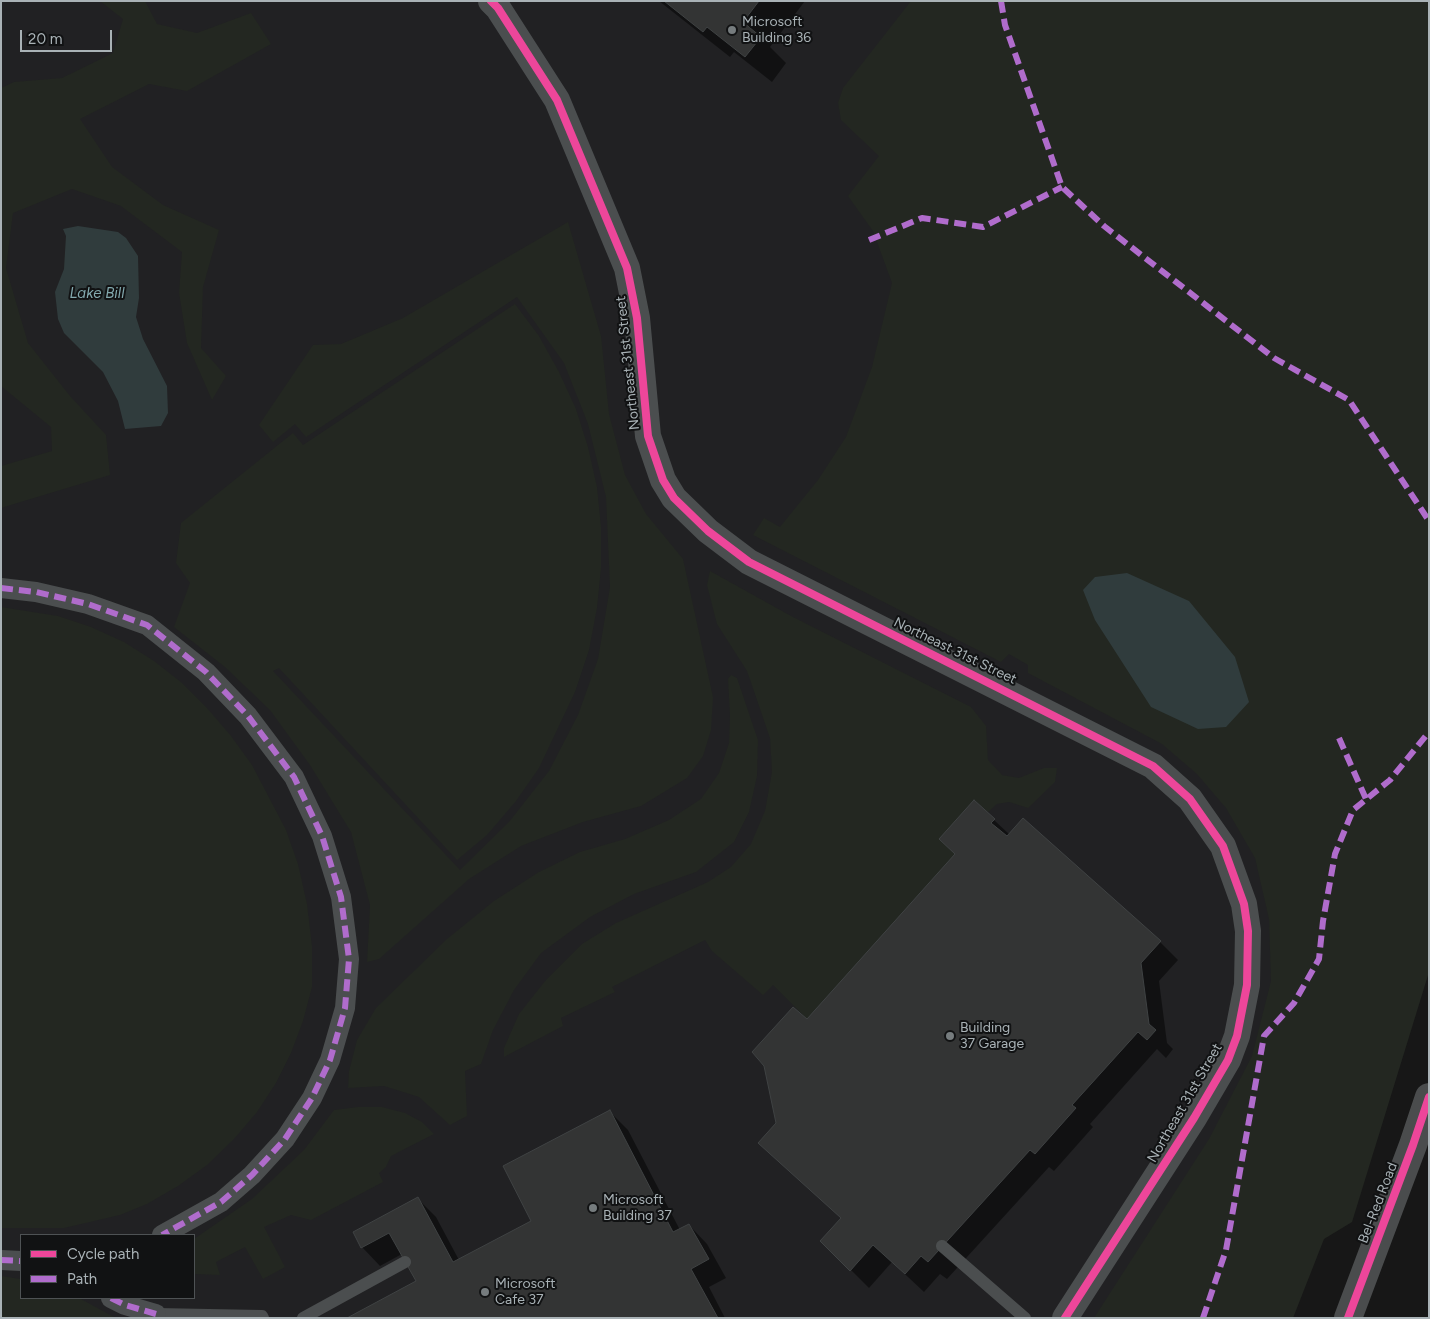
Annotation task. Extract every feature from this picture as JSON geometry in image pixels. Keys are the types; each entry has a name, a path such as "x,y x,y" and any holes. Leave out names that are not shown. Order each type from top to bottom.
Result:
{"main road":[{"name":"Bel-Red Road","path":"1348,1318 1429,1097"}],"street":[{"name":"Northeast 31st Street","path":"491,1 498,8 556,100 627,268 637,318 648,436 663,480 674,498 708,531 749,562 974,674 1152,766 1172,781 1190,799 1223,846 1244,904 1248,931 1247,985 1243,1012 1228,1060 1194,1118 1065,1318"},
{"path":"1,588 36,592 88,604 147,625 206,672 248,716 294,777 322,836 341,897 349,959 345,1008 330,1060 312,1098 285,1140 252,1176 221,1202 164,1234"},
{"path":"1,1260 20,1261"},
{"path":"112,1299 125,1305 156,1314"}],"lane":[{"path":"942,1246 1025,1318"},
{"path":"303,1318 405,1262"},
{"path":"156,1314 262,1316 263,1318"}],"shaded area":[{"path":"1,1 1429,1 1286,1318 1,1318"},
{"path":"100,1 145,1 157,24 197,33 251,13 271,44 187,91 149,84 80,119 112,167 163,205 219,230 203,287 201,348 226,376 212,400 187,343 179,293 182,252 121,206 72,189 13,213 6,268 28,343 70,396 106,435 110,475 1,508 1,466 52,451 51,427 1,386 1,88 14,82 62,78 113,53 123,19"},
{"path":"911,1 1429,1 1429,972 1352,1222 1324,1239 1293,1318 1094,1318 1209,1139 1252,1056 1271,981 1269,919 1255,858 1226,808 1197,774 1162,744 1028,673 1028,665 1009,654 1001,662 753,535 764,518 780,527 818,480 846,437 872,367 892,283 873,231 848,196 879,156 841,120 838,103 843,88"},
{"path":"568,222 601,336 609,414 625,475 646,514 683,559 713,697 711,730 703,756 687,778 641,806 583,822 521,846 469,879 379,959 367,962 370,905 351,832 310,765 270,710 225,667 174,627 190,583 176,563 181,523 293,433 303,445 515,304 539,336 559,372 576,409 588,447 597,487 601,527 601,568 597,608 589,650 575,692 539,768 516,801 487,835 457,860 279,668 273,671 460,870 509,822 549,771 578,715 598,659 610,587 606,497 588,424 564,363 517,297 306,437 295,424 273,442 259,425 313,345 341,344 403,318"},
{"path":"710,571 791,616 971,707 986,726 988,760 1002,775 1019,778 1044,768 1057,768 1055,782 1028,808 1009,802 997,804 988,812 974,800 939,839 955,854 807,1019 773,985 763,995 712,951 705,940 612,987 615,992 561,1018 563,1026 504,1057 504,1048 519,1014 546,980 582,944 616,923 708,882 731,867 751,844 765,811 772,772 770,738 747,671 717,624 707,585"},
{"path":"1,607 58,616 91,627 124,642 154,661 182,683 207,708 252,765 286,830 298,864 307,904 312,946 312,987 303,1021 291,1053 276,1083 257,1112 234,1139 207,1165 178,1186 147,1204 120,1215 64,1228 1,1228"},
{"path":"731,675 737,678 758,740 757,776 749,812 734,842 696,872 634,894 590,917 541,953 514,990 493,1030 481,1064 465,1071 467,1116 450,1125 419,1097 384,1086 348,1088 349,1071 357,1040 376,1008 447,939 494,901 539,872 580,852 625,839 669,820 701,799 719,773 729,743 728,679"},
{"path":"382,1107 405,1113 422,1122 434,1134 391,1156 386,1167 379,1173 383,1182 311,1220 291,1215 264,1227 285,1267 263,1279 245,1247 216,1262 220,1275 195,1274 195,1238 252,1199 304,1150 334,1110"},
{"path":"1,1276 20,1279 20,1299 81,1299 116,1318 1,1318"}],"water":[{"name":"Lake Bill","path":"78,226 118,232 126,238 138,256 139,298 136,317 143,339 167,386 168,413 161,426 125,429 118,401 103,372 64,333 58,319 55,292 64,269 66,236 63,229"},
{"path":"1127,573 1189,601 1235,657 1249,702 1226,727 1198,729 1151,707 1095,620 1083,590 1095,577"}],"building":[{"name":"Microsoft Building 36","path":"664,1 759,1 743,22 761,37 745,57 707,27 703,32"},
{"name":"Building 37 Garage","path":"974,800 995,819 991,823 1007,836 1023,818 1161,941 1141,963 1149,1024 1156,1030 1147,1040 1138,1032 1072,1105 1076,1108 1035,1154 1030,1150 928,1262 921,1256 905,1274 873,1245 850,1271 820,1241 841,1218 758,1143 776,1123 764,1066 752,1052 793,1007 807,1019 955,854 939,839"},
{"name":"Microsoft Building 37","path":"610,1110 673,1232 689,1224 709,1259 691,1269 718,1318 347,1318 416,1281 389,1233 361,1248 353,1232 418,1197 453,1262 531,1221 503,1166"}],"marked path":[{"path":"1001,1 1005,25 1062,187 1104,226 1274,358 1349,400 1429,521"},
{"path":"869,240 922,218 983,227 1062,187"},
{"path":"1,588 36,592 88,604 147,625 206,672 248,716 294,777 322,836 341,897 349,959 345,1008 330,1060 312,1098 285,1139 252,1175 221,1202 164,1234"},
{"path":"1203,1318 1226,1250 1264,1036 1294,1003 1319,959 1323,921 1335,854 1353,810 1390,780 1429,732"},
{"path":"1339,738 1366,799"},
{"path":"1,1260 20,1261"},
{"path":"113,1299 125,1305 156,1314"}],"cycle path":[{"path":"491,1 498,8 557,100 627,268 637,318 648,436 663,480 674,498 708,531 749,562 1153,766 1190,799 1223,846 1244,904 1248,931 1247,985 1237,1036 1228,1060 1194,1118 1065,1318"},
{"path":"1348,1318 1429,1097"}],"place":[{"name":"Microsoft Building 36","path":"732,30"},
{"name":"Building 37 Garage","path":"950,1036"},
{"name":"Microsoft Building 37","path":"593,1208"},
{"name":"Microsoft Cafe 37","path":"485,1292"}]}
